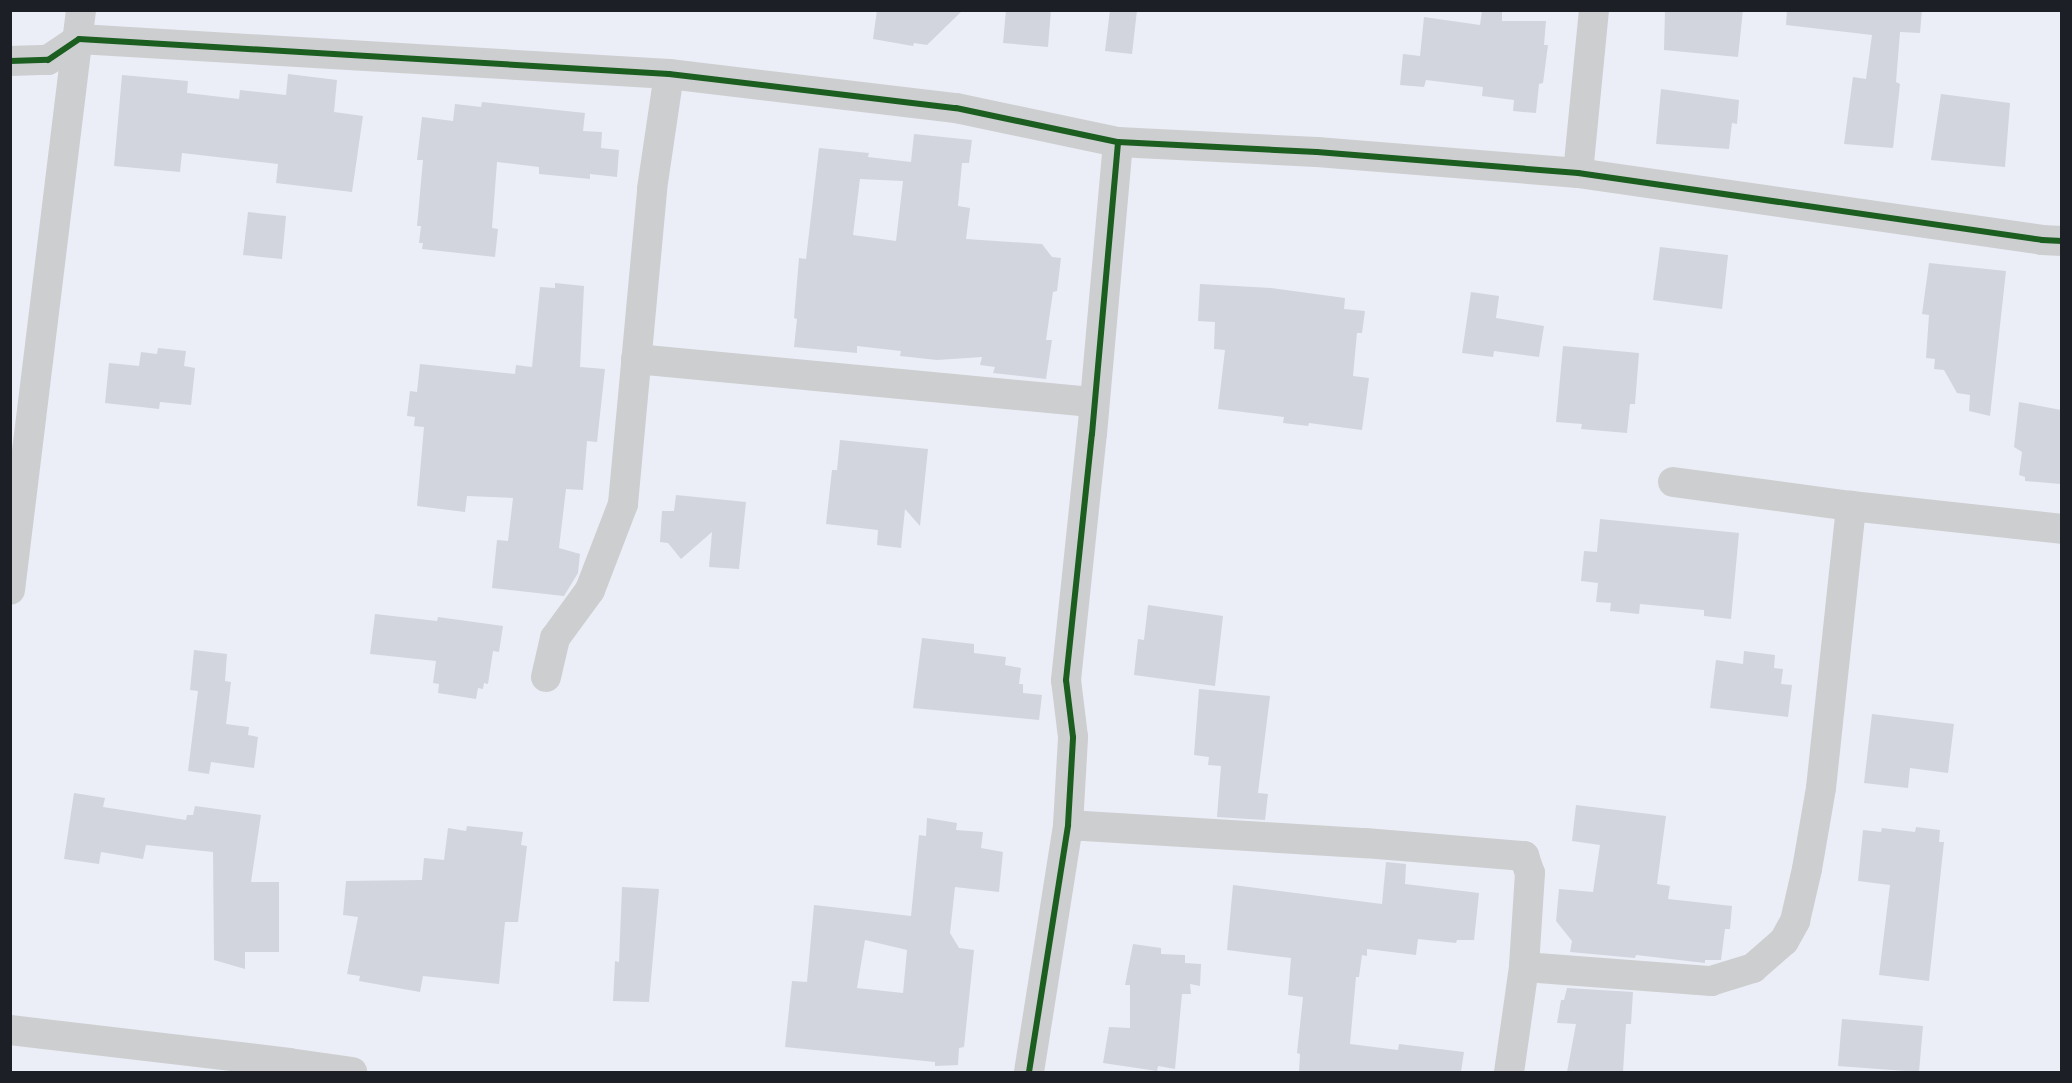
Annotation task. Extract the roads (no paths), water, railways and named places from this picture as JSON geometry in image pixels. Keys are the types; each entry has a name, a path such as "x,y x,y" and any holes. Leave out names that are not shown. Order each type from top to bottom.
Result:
{"street":[{"path":"1578,173 1594,10"},
{"path":"80,25 669,74 956,108 1118,142 1317,152 1578,173 2061,241"},
{"path":"10,61 48,60 80,25"},
{"path":"10,590 80,25"},
{"path":"546,677 555,638 590,590 623,504 652,189 669,74"},
{"path":"1029,1072 1068,825 1073,737 1066,680 1118,142"},
{"path":"636,359 1094,402"},
{"path":"1673,482 1851,506 2061,530"},
{"path":"1524,967 1711,981 1753,968 1784,941 1795,921 1821,788 1851,506"},
{"path":"1068,825 1376,843 1524,856 1530,873 1524,967 1509,1072"},
{"path":"10,1030 289,1068 352,1072"}]}
